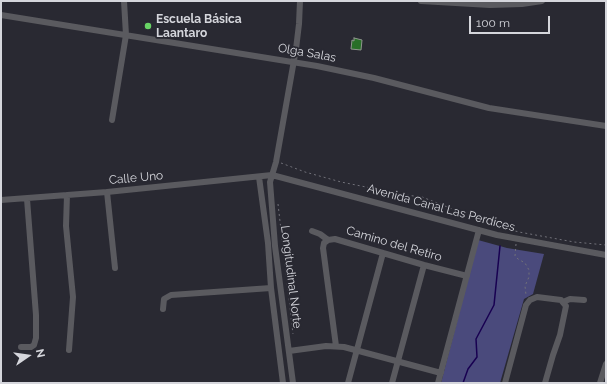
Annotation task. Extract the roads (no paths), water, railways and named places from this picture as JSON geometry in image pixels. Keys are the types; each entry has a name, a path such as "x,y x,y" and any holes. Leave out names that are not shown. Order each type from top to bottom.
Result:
{"street":[{"path":"112,120 126,34 124,1"},
{"name":"Longitudinal Norte","path":"293,383 275,246 270,182 276,162 298,37 300,1"},
{"path":"422,1 484,5 511,5 542,1"},
{"name":"Olga Salas","path":"1,15 293,62 355,74 489,108 606,126"},
{"name":"Calle Uno","path":"1,200 107,192 272,175"},
{"name":"Avenida Canal Las Perdices","path":"272,175 516,239 606,255"},
{"name":"Longitudinal Norte","path":"259,177 268,249 271,288 284,383"},
{"path":"107,192 115,268"},
{"path":"67,195 67,233 73,297 69,350"},
{"path":"21,347 31,348 34,345 36,338 36,314 27,199"},
{"path":"438,383 479,230"},
{"path":"312,231 320,234 328,240"},
{"name":"Camino del Retiro","path":"336,346 323,248 324,243 328,240 334,239 424,266 467,276"},
{"path":"348,383 383,253"},
{"path":"392,383 424,266"},
{"path":"163,309 164,299 171,295 271,288"},
{"path":"505,383 526,305 530,300 539,297 560,300 563,302 566,309 562,328 545,383"},
{"path":"563,302 570,299 584,300"},
{"path":"289,351 336,346 357,349 440,373"},
{"path":"600,383 606,364"}],"waterway":[{"path":"463,383 468,369 477,357 476,339 494,305 500,246"}],"place":[{"name":"Escuela Básica Laantaro","path":"148,26"}]}
